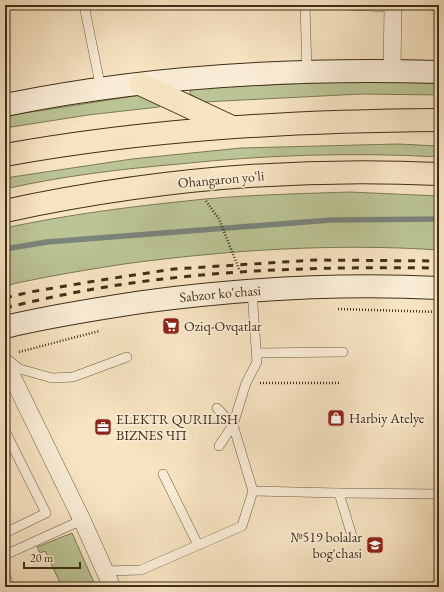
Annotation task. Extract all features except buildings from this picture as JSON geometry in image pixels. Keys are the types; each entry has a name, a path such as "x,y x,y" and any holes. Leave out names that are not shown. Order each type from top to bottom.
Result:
{"highway":[{"path":"140,84 231,127"},
{"path":"5,155 107,139 231,127 363,120 439,120"},
{"name":"Ohangaron yoʻli","path":"5,211 92,194 204,179 309,172 392,172 439,174"}],"main road":[{"path":"5,105 101,89 199,79 307,72 439,72"},
{"name":"Sabzor ko'chasi","path":"5,327 106,307 198,295 349,287 439,288"}],"street":[{"path":"392,71 393,6"},
{"path":"7,358 112,587"}],"lane":[{"path":"84,5 101,89"},
{"path":"305,5 307,72"},
{"path":"342,5 393,6"},
{"path":"219,446 233,424 246,384 257,362 252,291"},
{"path":"256,354 343,352"},
{"path":"7,358 20,369 52,378 73,377 127,357"},
{"path":"105,571 141,570 242,526 253,491 233,424 217,408"},
{"path":"5,431 46,513 5,533"},
{"path":"163,474 198,546"},
{"path":"253,491 439,494"},
{"path":"339,493 352,536"},
{"path":"5,555 82,520"},
{"path":"5,575 10,587"}],"path":[{"path":"206,200 219,219 239,269"},
{"path":"330,308 439,312"},
{"path":"7,358 101,330"},
{"path":"246,384 339,383"}],"green space":[{"path":"362,81 439,83 439,95 361,94 204,102 190,94 190,88"},
{"path":"141,95 160,103 159,107 88,115 5,128 5,116"},
{"path":"398,144 439,146 439,157 406,155 309,155 244,158 113,171 48,180 5,189 5,179 12,177 132,159 241,148"},
{"path":"350,192 439,196 439,250 360,247 281,249 202,255 124,264 57,275 5,286 5,228 90,213 198,200 263,195"},
{"path":"72,533 96,587 62,587 45,551 40,553 37,547"}],"waterway":[{"path":"5,249 47,242 331,220 439,219"}],"railway":[{"path":"5,298 30,292 174,269 315,260 439,261"},
{"path":"5,308 103,287 198,275 266,270 439,268"}],"place":[{"name":"Oziq-Ovqatlar","path":"171,326"},
{"name":"Harbiy Atelye","path":"336,418"},
{"name":"ELEKTR QURILISH BIZNES ЧП","path":"103,427"},
{"name":"№519 bolalar bog'chasi","path":"375,545"}]}
